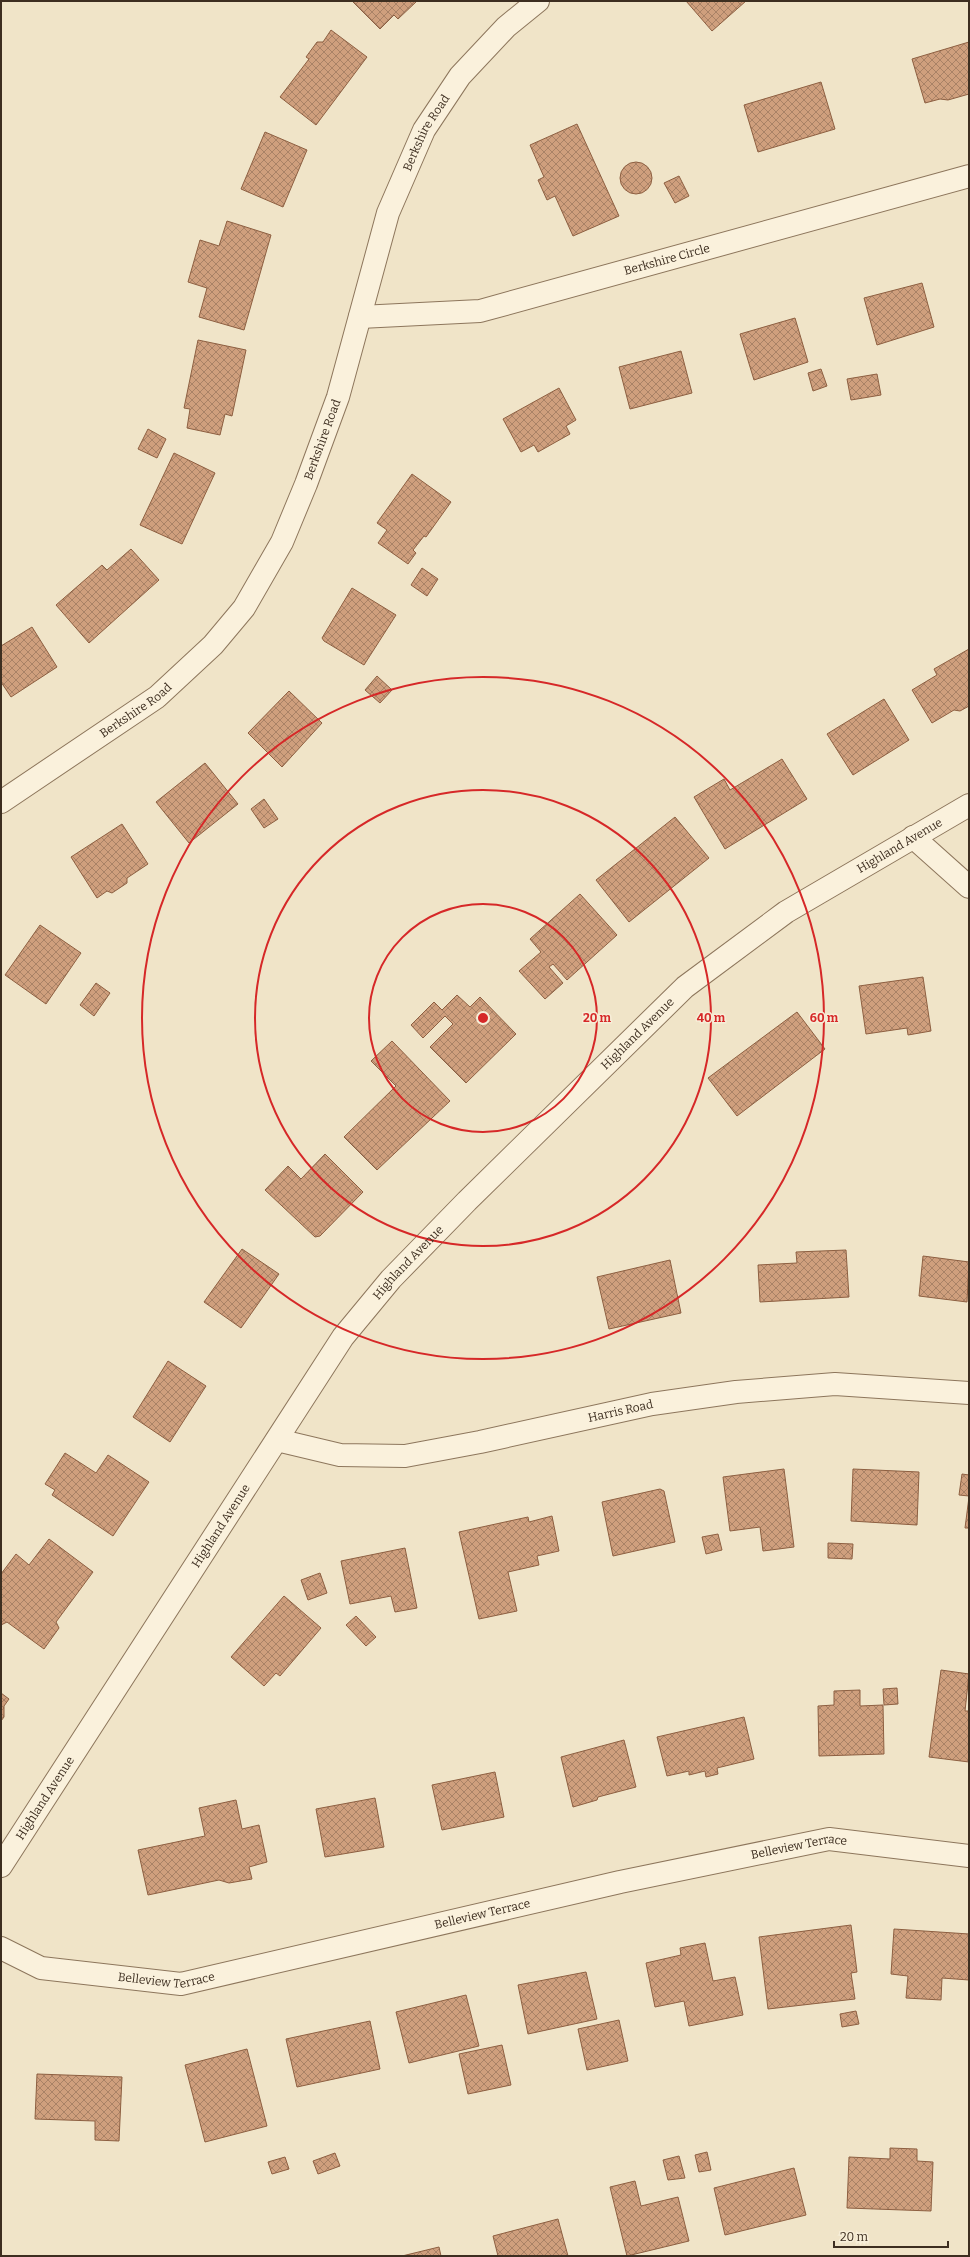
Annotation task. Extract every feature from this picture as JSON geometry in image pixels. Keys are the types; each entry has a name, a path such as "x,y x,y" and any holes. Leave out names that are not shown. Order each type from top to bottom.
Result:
{"street":[{"name":"Berkshire Road","path":"1,802 157,697 213,645 244,608 282,542 306,484 338,397 388,214 424,130 460,76 506,27 538,1"},
{"name":"Berkshire Circle","path":"360,317 480,311 969,176"},
{"name":"Highland Avenue","path":"1,1866 343,1337 391,1279 587,1081 680,992 786,912 969,805"},
{"path":"913,838 969,888"},
{"name":"Harris Road","path":"277,1440 340,1455 405,1456 480,1442 652,1404 736,1392 835,1384 969,1393"},
{"name":"Belleview Terrace","path":"1,1948 41,1968 181,1984 620,1882 830,1839 969,1856"}],"building":[{"path":"352,1 417,1 398,19 394,15 380,29"},
{"path":"686,1 746,1 712,31"},
{"path":"331,30 367,57 316,125 280,97 309,59 306,57 317,42 323,42"},
{"path":"969,42 969,94 948,100 940,99 925,103 912,59"},
{"path":"821,82 835,129 758,152 744,105"},
{"path":"577,124 619,216 573,236 555,196 547,200 538,180 544,177 530,145"},
{"path":"265,132 307,150 283,207 241,189"},
{"path":"636,162 645,165 649,169 652,178 649,187 645,191 636,194 627,191 623,187 620,178 623,169 627,165"},
{"path":"679,176 689,196 675,203 664,183"},
{"path":"227,221 271,235 244,330 199,317 207,288 188,282 200,240 219,246"},
{"path":"922,283 934,327 877,345 864,298"},
{"path":"795,318 808,362 754,380 740,334"},
{"path":"198,340 246,350 232,416 225,414 220,435 187,428 190,409 184,408"},
{"path":"681,351 692,393 630,409 619,367"},
{"path":"821,369 827,386 813,391 808,373"},
{"path":"877,374 881,395 851,400 847,379"},
{"path":"559,388 576,420 566,426 570,434 538,452 534,445 521,452 503,419"},
{"path":"148,429 166,439 157,458 138,449"},
{"path":"174,453 215,473 182,544 140,525"},
{"path":"412,474 451,502 426,537 424,536 413,550 416,553 408,564 378,543 387,530 377,523"},
{"path":"131,549 159,580 89,643 56,605 102,565 107,570"},
{"path":"422,568 438,579 427,596 411,585"},
{"path":"352,588 396,615 364,665 324,641 322,638"},
{"path":"32,627 57,667 11,697 1,682 1,646"},
{"path":"969,649 969,706 960,711 954,710 932,723 912,690 937,675 934,669"},
{"path":"377,676 392,690 380,703 365,690"},
{"path":"289,691 322,723 282,767 248,733"},
{"path":"884,699 909,740 853,775 827,734"},
{"path":"782,759 807,799 725,849 694,797 724,779 730,790"},
{"path":"205,763 238,804 189,843 156,802"},
{"path":"264,799 278,819 264,828 251,809"},
{"path":"675,817 709,858 629,922 596,880"},
{"path":"122,824 148,864 127,878 127,883 112,893 107,891 97,898 71,857"},
{"path":"580,894 617,935 567,980 553,964 549,967 563,983 545,999 519,971 541,952 530,939"},
{"path":"40,925 81,953 46,1004 5,975"},
{"path":"923,977 931,1031 908,1035 907,1028 866,1034 859,986"},
{"path":"96,983 110,993 94,1016 80,1005"},
{"path":"457,995 470,1007 480,997 516,1034 466,1083 430,1047 453,1024 445,1016 423,1038 411,1025 434,1002 442,1010"},
{"path":"797,1012 825,1049 737,1116 708,1078"},
{"path":"392,1041 450,1101 377,1170 344,1137 396,1086 371,1061"},
{"path":"325,1154 363,1192 320,1236 315,1237 265,1190 288,1166 301,1179"},
{"path":"242,1249 279,1274 241,1328 204,1302"},
{"path":"846,1250 849,1297 760,1302 758,1265 797,1263 796,1252"},
{"path":"923,1256 969,1262 967,1302 919,1296"},
{"path":"670,1260 681,1313 609,1329 597,1277"},
{"path":"168,1361 206,1386 170,1442 133,1417"},
{"path":"65,1453 96,1473 108,1455 149,1482 113,1536 52,1495 55,1490 45,1484"},
{"path":"784,1469 794,1547 763,1551 760,1527 730,1531 723,1477"},
{"path":"853,1469 919,1472 917,1525 851,1521"},
{"path":"962,1474 969,1475 969,1496 959,1495"},
{"path":"660,1489 664,1491 675,1542 613,1556 602,1502"},
{"path":"969,1497 969,1528 965,1528"},
{"path":"552,1516 559,1551 537,1556 539,1565 508,1572 517,1611 479,1619 459,1532 528,1517 529,1522"},
{"path":"718,1534 722,1550 706,1554 702,1537"},
{"path":"49,1539 93,1572 56,1622 59,1628 44,1649 7,1622 1,1625 1,1574 16,1554 29,1565"},
{"path":"828,1543 853,1544 852,1559 828,1558"},
{"path":"405,1548 417,1608 395,1612 391,1596 350,1604 341,1561"},
{"path":"320,1573 327,1593 308,1600 301,1580"},
{"path":"284,1596 321,1628 280,1676 276,1673 264,1686 231,1657"},
{"path":"356,1616 376,1637 366,1646 346,1625"},
{"path":"941,1670 969,1674 965,1711 969,1711 969,1762 929,1757"},
{"path":"897,1688 898,1704 884,1705 883,1689"},
{"path":"860,1690 860,1706 883,1705 884,1754 819,1756 818,1706 834,1705 834,1691"},
{"path":"1,1693 9,1699 4,1706 4,1717 1,1721"},
{"path":"744,1717 754,1759 717,1768 718,1774 706,1777 705,1771 689,1775 689,1771 667,1776 657,1737"},
{"path":"624,1740 636,1787 598,1797 597,1800 573,1807 561,1757"},
{"path":"495,1772 504,1817 442,1830 432,1785"},
{"path":"375,1798 384,1847 325,1857 316,1809"},
{"path":"236,1800 242,1829 259,1825 267,1862 249,1867 252,1879 229,1883 219,1880 148,1895 138,1850 205,1836 199,1808"},
{"path":"851,1925 857,1972 851,1973 855,1999 768,2009 759,1937"},
{"path":"894,1929 969,1934 969,1980 942,1978 941,2000 906,1998 908,1976 891,1974"},
{"path":"705,1943 713,1981 735,1977 743,2015 689,2026 684,2001 655,2007 646,1963 681,1955 680,1948"},
{"path":"586,1972 597,2019 528,2034 518,1985"},
{"path":"466,1995 479,2046 409,2063 396,2012"},
{"path":"856,2011 859,2024 842,2027 840,2014"},
{"path":"619,2020 628,2061 587,2070 578,2029"},
{"path":"370,2021 380,2069 297,2087 286,2039"},
{"path":"502,2045 511,2085 468,2094 459,2054"},
{"path":"247,2049 267,2126 205,2142 185,2065"},
{"path":"37,2074 122,2077 119,2141 95,2140 95,2121 35,2119"},
{"path":"890,2148 917,2149 917,2161 933,2162 931,2211 847,2208 849,2157 890,2159"},
{"path":"707,2152 711,2170 699,2172 695,2155"},
{"path":"335,2153 340,2166 318,2174 313,2161"},
{"path":"679,2156 685,2178 668,2180 663,2160"},
{"path":"285,2157 289,2169 272,2174 268,2162"},
{"path":"794,2168 806,2215 725,2235 714,2188"},
{"path":"635,2181 641,2206 678,2197 689,2241 627,2256 610,2187"},
{"path":"558,2219 568,2256 498,2256 493,2236"},
{"path":"439,2247 441,2256 402,2256"}]}
